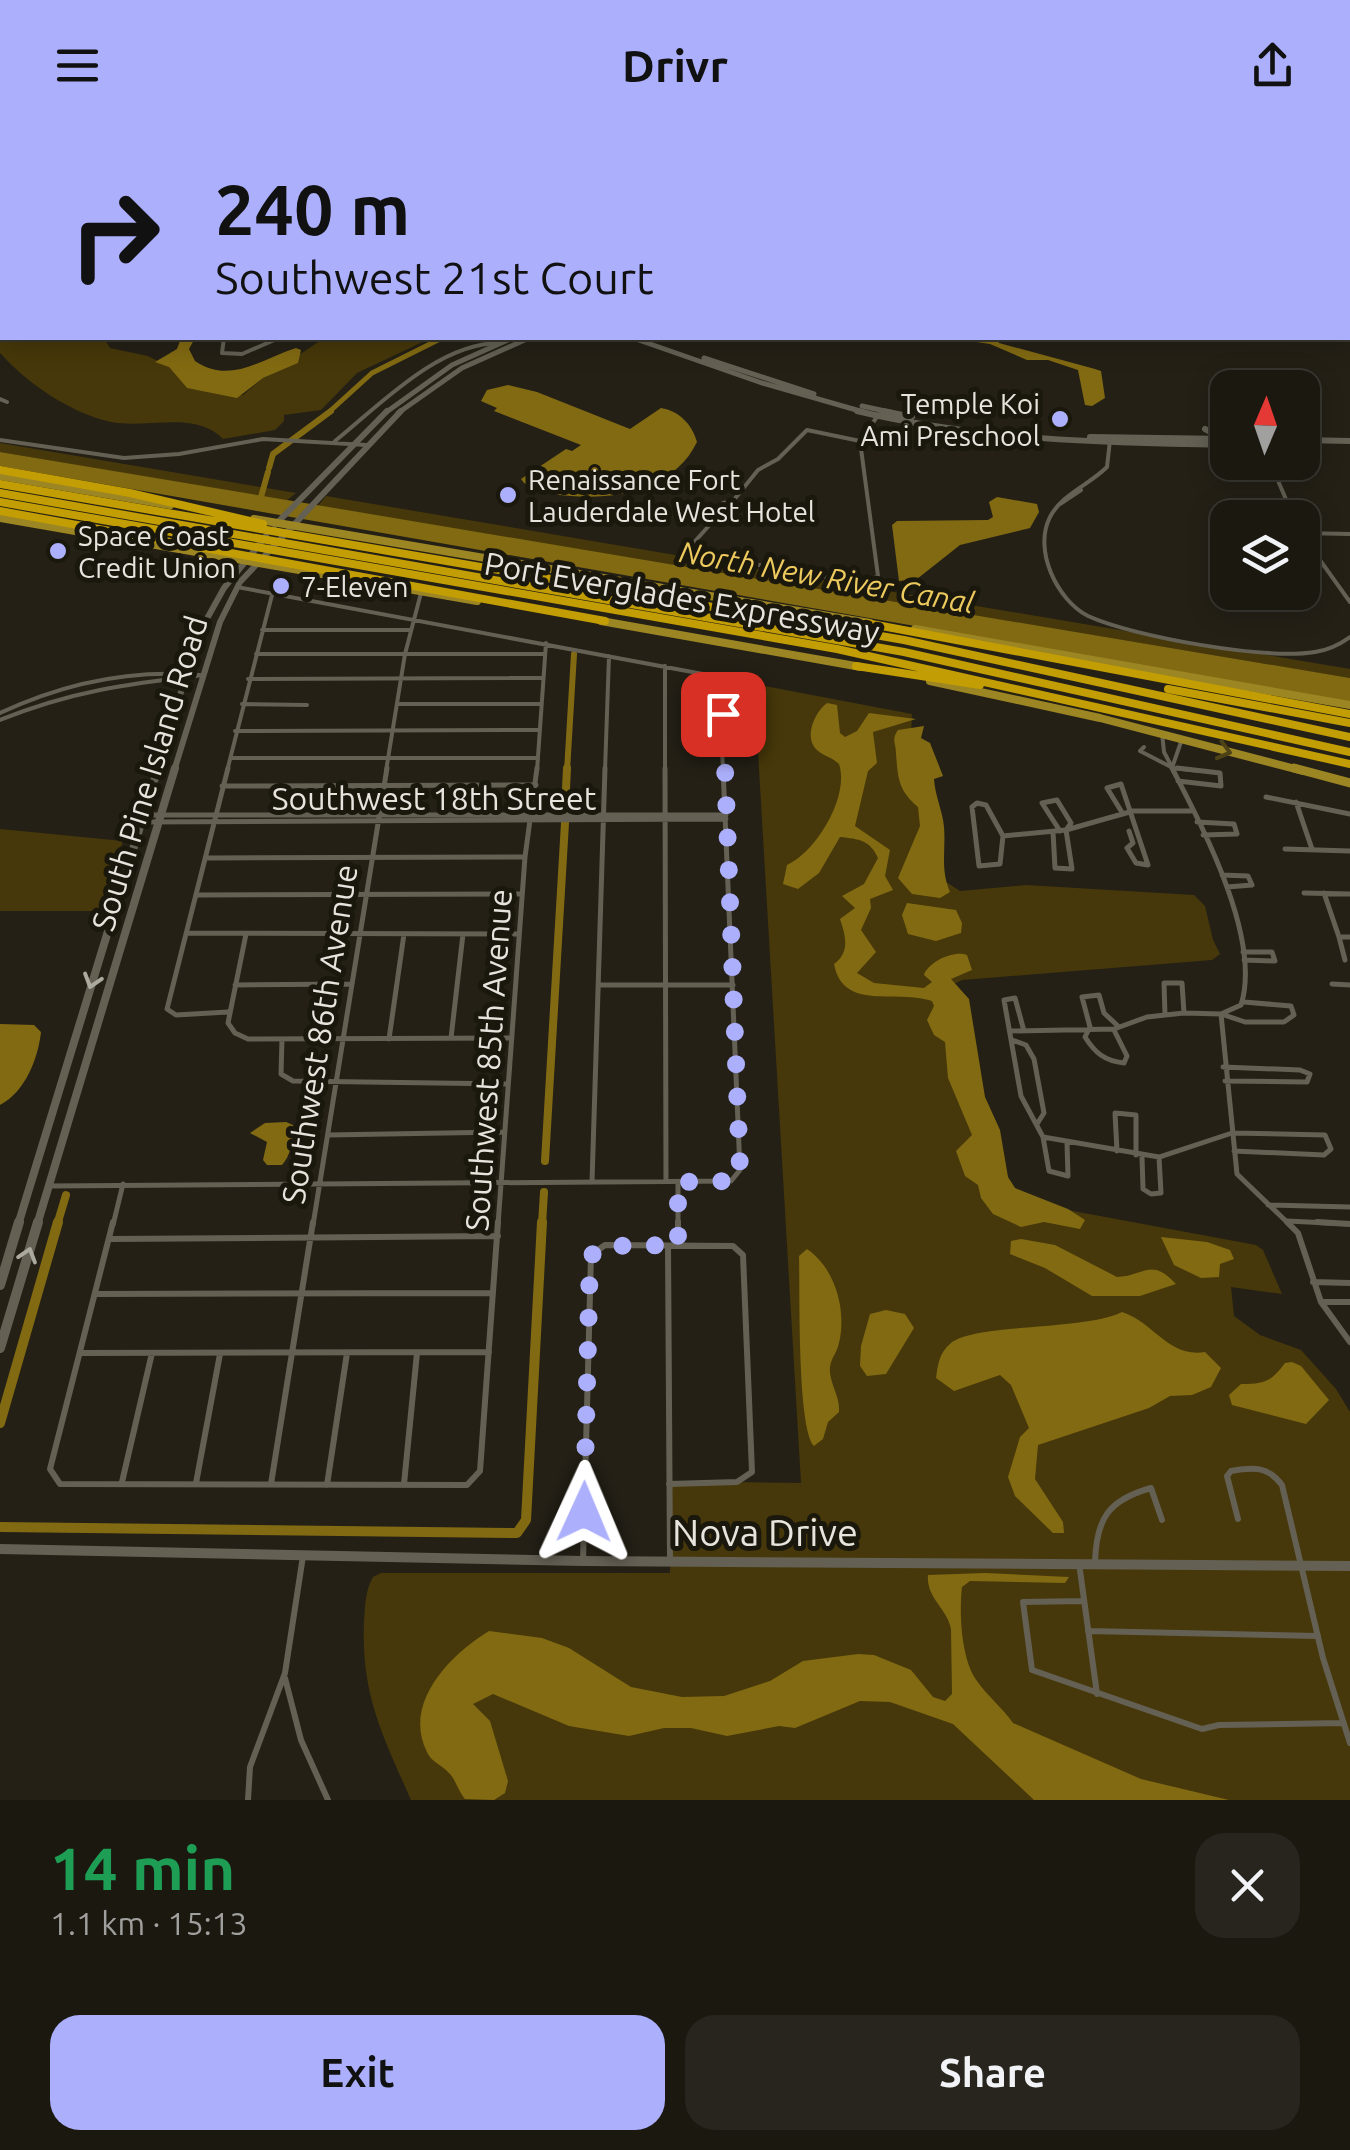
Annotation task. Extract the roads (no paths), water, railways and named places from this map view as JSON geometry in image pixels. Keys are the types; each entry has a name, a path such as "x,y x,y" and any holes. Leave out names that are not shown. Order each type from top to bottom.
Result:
{"highway":[{"path":"0,473 130,493 322,535"},
{"name":"Port Everglades Expressway","path":"0,484 234,530 322,535 980,654 1350,737"},
{"path":"0,494 234,530 308,547 951,661 1350,752"},
{"name":"Port Everglades Expressway","path":"0,502 226,542 299,563 838,649 1350,764"},
{"path":"2,517 299,563 566,611 605,622"},
{"path":"866,622 1350,714"},
{"path":"980,654 1350,723"},
{"path":"856,666 978,684 1162,721"}],"main road":[{"name":"South Pine Island Road","path":"0,1284 186,676 210,609 297,498 390,407 439,374 508,340"},
{"name":"South Pine Island Road","path":"0,1348 203,675 236,587 401,409 449,376 525,340"},
{"path":"639,340 768,386 879,413 1014,432 1110,440 1210,440"},
{"path":"654,340 879,413"},
{"path":"1182,439 1194,429"},
{"path":"1204,429 1210,434"},
{"path":"1110,440 1210,440"},
{"path":"1320,443 1350,443"},
{"path":"0,473 242,517 296,523 322,535 1350,705"},
{"path":"212,552 236,551 251,538 252,530 242,517"},
{"path":"322,535 292,544 284,560 421,593 856,666 1162,734 1350,783"},
{"path":"212,552 244,561 299,563"},
{"path":"210,609 220,616 220,622"},
{"name":"Nova Drive","path":"0,1548 583,1561 1350,1566"}],"street":[{"path":"224,340 222,352 233,356 274,340"},
{"path":"337,440 430,371 476,345 501,343"},
{"path":"430,371 449,376"},
{"path":"0,399 8,402"},
{"path":"860,441 807,430 778,459 758,470 733,501 723,503 714,512 715,519 688,550 809,576 871,580 878,576 860,441 879,413"},
{"path":"0,440 124,458 282,438 366,445"},
{"path":"1110,440 1107,467 1048,518 1044,542 1056,585 1082,612 1132,629 1272,652 1326,650 1350,637"},
{"path":"1320,534 1350,534"},
{"path":"1320,560 1350,602"},
{"path":"48,1186 731,1181 740,1170 719,677 236,587"},
{"name":"Southwest 86th Avenue","path":"271,1484 405,654 421,593"},
{"path":"228,1012 170,1014 248,678 272,594"},
{"path":"262,630 410,630"},
{"name":"Southwest 85th Avenue","path":"404,1485 466,1485 480,1471 524,857 536,785 546,643"},
{"path":"256,654 544,654"},
{"path":"592,1182 609,656"},
{"path":"666,666 666,1182"},
{"path":"0,716 97,688 203,675"},
{"path":"248,678 543,678"},
{"path":"242,704 307,705"},
{"path":"398,704 542,704"},
{"path":"236,731 540,730"},
{"path":"1162,734 1164,752 1228,887 1243,952 1244,1002"},
{"path":"1173,768 1173,755 1182,739"},
{"path":"1144,747 1140,750 1173,768 1220,773 1221,786 1178,782"},
{"path":"229,758 538,758"},
{"path":"1122,814 1107,788 1120,784 1133,811 1148,865 1136,863 1128,848 1132,842 1129,831"},
{"path":"222,786 536,785"},
{"path":"1266,796 1350,814"},
{"path":"1060,831 1042,804 1057,800 1071,824 1060,831 1055,868 1072,869 1060,831"},
{"path":"1296,802 1312,849"},
{"path":"977,803 986,805 1002,836 1000,864 979,866 979,820 972,807 977,803"},
{"path":"1002,836 1060,831 1133,811 1191,811"},
{"name":"Southwest 18th Street","path":"143,818 726,817"},
{"path":"1197,822 1234,824 1237,834 1203,835"},
{"path":"1285,849 1350,851"},
{"path":"207,858 524,857"},
{"path":"1222,875 1248,876 1252,885 1228,887"},
{"path":"1304,893 1350,894"},
{"path":"1324,893 1345,960"},
{"path":"198,895 522,894"},
{"path":"188,933 519,934"},
{"path":"246,934 228,1023 235,1033 248,1039 512,1038"},
{"path":"389,1039 404,934"},
{"path":"451,1038 463,934"},
{"path":"1339,936 1350,937"},
{"path":"1243,952 1272,952 1275,961 1244,960"},
{"path":"1166,1015 1164,983 1174,982 1182,983 1184,1014"},
{"path":"235,984 351,984"},
{"path":"600,985 732,984"},
{"path":"1332,984 1350,985"},
{"path":"1099,995 1104,1013 1116,1028 1127,1056 1124,1063 1104,1062 1085,1037 1090,1027 1082,997 1099,995"},
{"path":"1024,1031 1015,998 1004,1000 1022,1096 1044,1137 1049,1171 1068,1176 1067,1142"},
{"path":"1010,1032 1116,1028 1166,1015 1221,1014 1245,1022 1284,1022 1294,1015 1291,1006 1244,1002 1221,1014"},
{"path":"1221,1014 1223,1068 1237,1174 1298,1232 1320,1302 1350,1342"},
{"path":"282,1039 281,1074 293,1082 508,1084"},
{"path":"1012,1040 1026,1045 1034,1059 1044,1113 1036,1124"},
{"path":"1223,1068 1300,1070 1310,1074 1307,1082 1225,1081"},
{"path":"1117,1151 1115,1114 1136,1115 1143,1188 1151,1194 1160,1193 1159,1157"},
{"path":"328,1134 504,1132"},
{"path":"1044,1137 1159,1157 1232,1133 1325,1135 1331,1150 1324,1155 1234,1151"},
{"path":"678,1182 678,1245"},
{"path":"123,1184 50,1469 53,1479 60,1484 404,1485 417,1353"},
{"path":"1268,1205 1350,1207"},
{"path":"1288,1221 1350,1224"},
{"path":"111,1239 498,1236"},
{"path":"583,1561 590,1256 596,1249 678,1245 739,1248 743,1255 752,1472 737,1482 669,1484"},
{"path":"668,1246 670,1561"},
{"path":"1314,1282 1350,1283"},
{"path":"96,1294 494,1293"},
{"path":"1320,1302 1350,1302"},
{"path":"326,1484 348,1352"},
{"path":"82,1353 489,1352"},
{"path":"122,1483 152,1353"},
{"path":"196,1484 220,1354"},
{"path":"1238,1519 1227,1476 1231,1471 1266,1468 1282,1485 1318,1636 1350,1743"},
{"path":"1095,1564 1094,1536 1111,1502 1151,1488 1162,1520"},
{"path":"248,1800 247,1788 259,1739 285,1675 303,1556"},
{"path":"1079,1563 1097,1694"},
{"path":"1084,1601 1023,1602 1032,1670 1202,1729 1220,1725 1342,1723"},
{"path":"1088,1631 1318,1636"},
{"path":"285,1675 300,1740 328,1800"}],"waterway":[{"path":"328,413 372,373 438,340"},
{"path":"269,468 273,454 331,411"},
{"path":"259,504 268,472"},
{"path":"567,771 574,654"},
{"path":"565,810 567,768"},
{"path":"545,1161 565,823"},
{"path":"542,1225 544,1192"},
{"path":"57,1225 66,1195"},
{"path":"0,1423 58,1222"},
{"path":"0,1527 517,1533 526,1520 542,1222"}],"place":[{"name":"Temple Koi Ami Preschool","path":"1060,419"},
{"name":"Renaissance Fort Lauderdale West Hotel","path":"508,495"},
{"name":"Space Coast Credit Union","path":"58,551"},
{"name":"7-Eleven","path":"281,586"}],"water label":[{"name":"North New River Canal","path":"827,577"}]}
